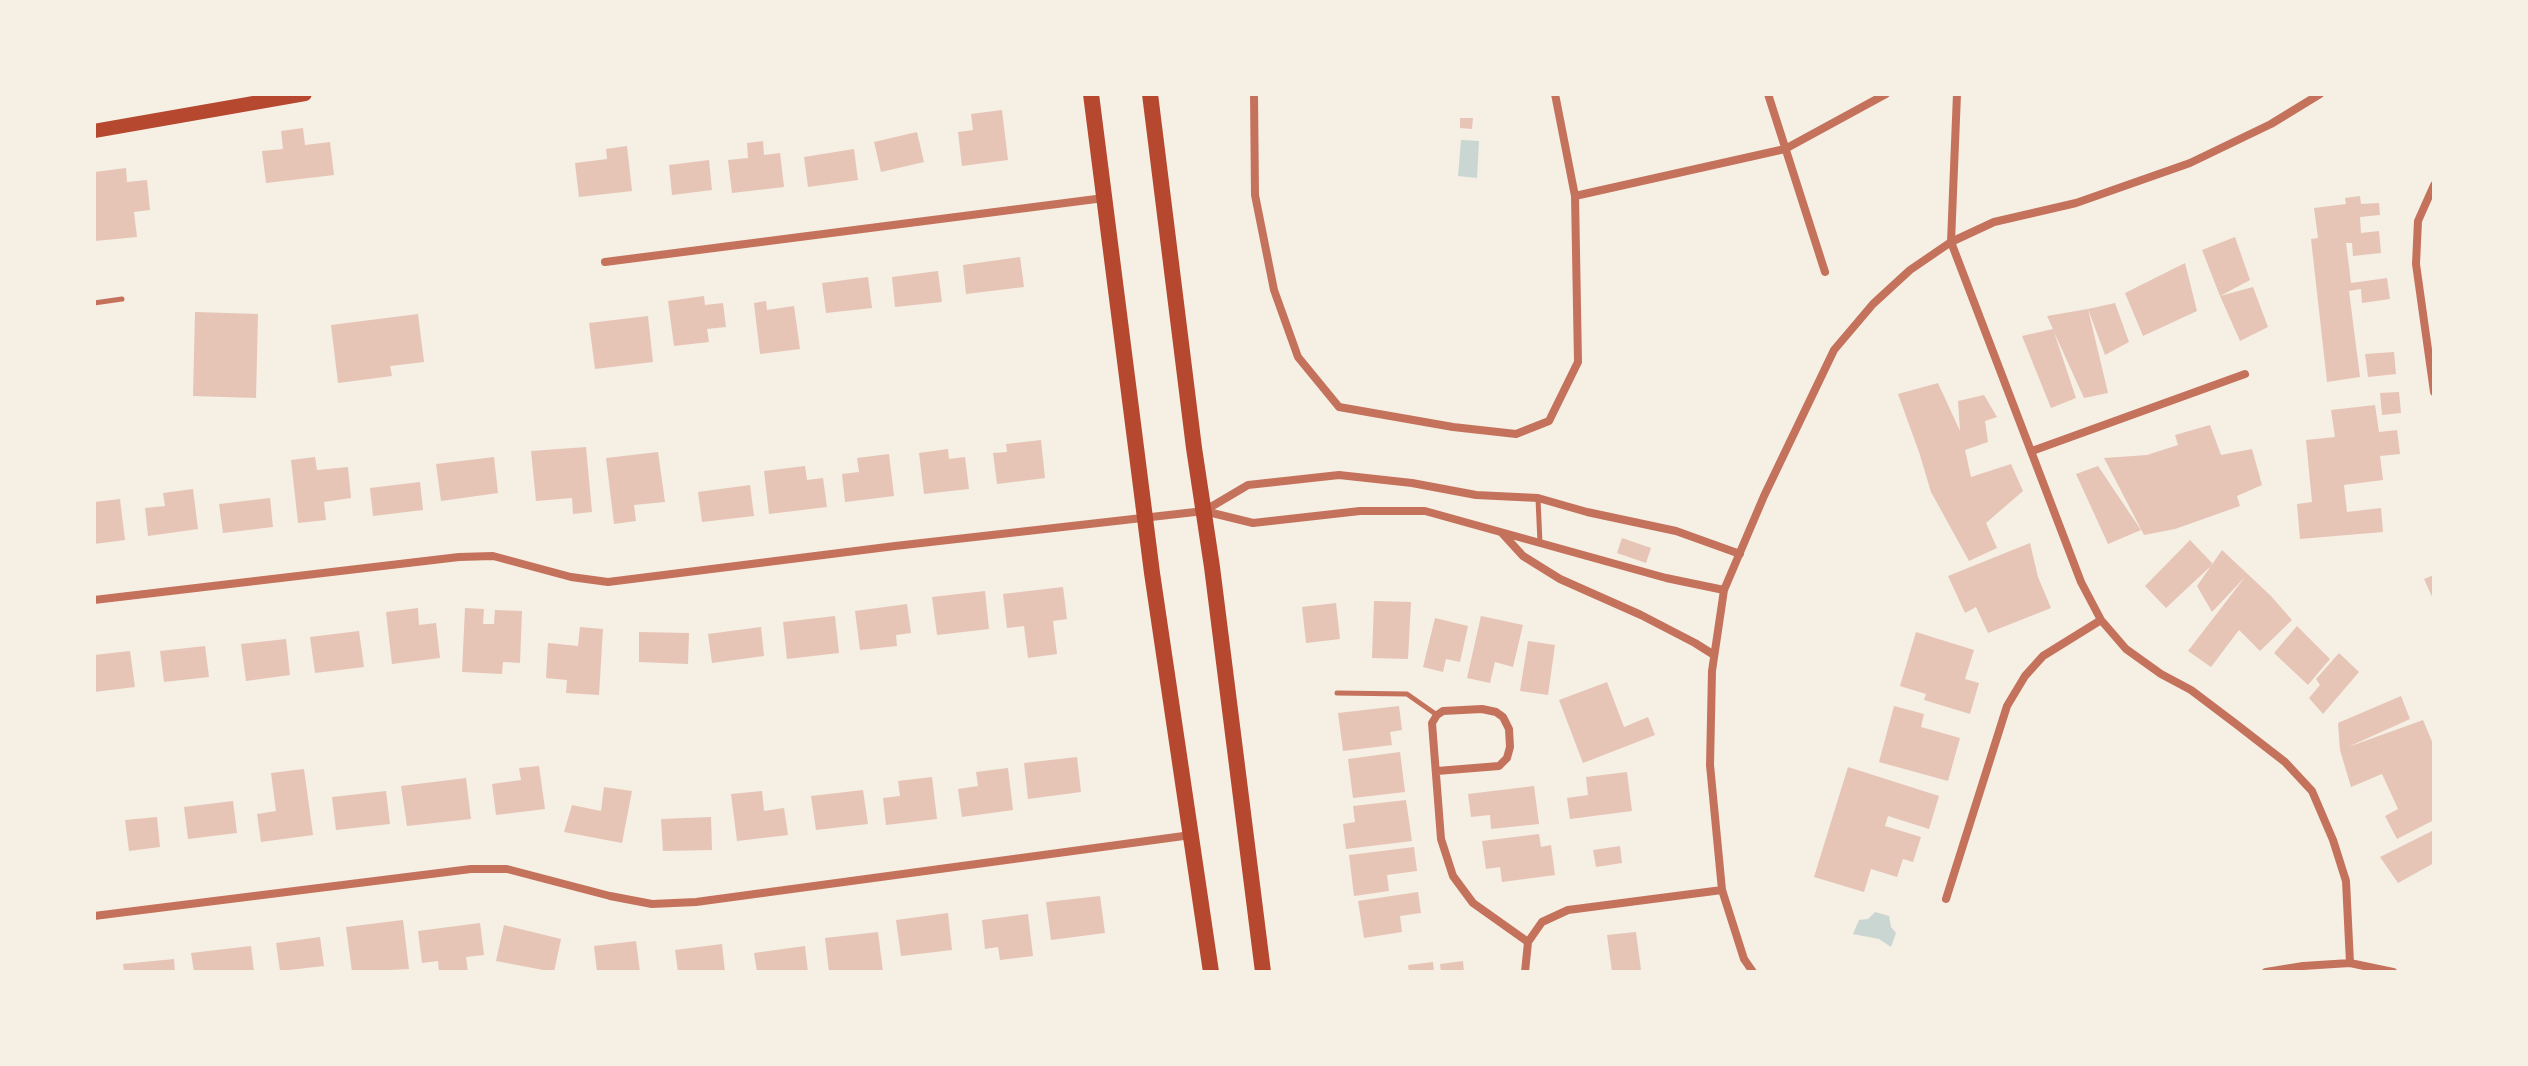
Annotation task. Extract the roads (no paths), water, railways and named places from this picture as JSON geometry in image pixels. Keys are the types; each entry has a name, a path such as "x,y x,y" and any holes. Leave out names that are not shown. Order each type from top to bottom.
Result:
{"main road":[{"path":"94,131 305,94"},
{"path":"1091,94 1145,517 1211,972"},
{"path":"1150,94 1263,972"}],"street":[{"path":"1254,94 1255,195 1274,290 1298,357 1339,407 1453,427 1516,434 1549,421 1578,362 1575,196 1555,94"},
{"path":"1768,94 1825,272"},
{"path":"1575,196 1785,149 1886,94"},
{"path":"1957,94 1951,242 2081,582 2101,620 2126,649 2161,674 2191,690 2236,724 2285,762 2312,791 2346,881 2350,963"},
{"path":"1753,972 1744,959 1722,890 1710,765 1714,655 1724,590 1770,482 1834,350 1882,295 1910,270 1951,242 1994,222 2076,203 2190,163 2271,124 2320,94"},
{"path":"2434,185 2418,221 2416,264 2434,392"},
{"path":"605,262 1104,198"},
{"path":"2032,451 2245,374"},
{"path":"1204,511 1248,485 1339,475 1412,483 1476,495 1538,498 1676,531 1740,554"},
{"path":"94,600 459,557 493,556 571,577 608,582 1204,511 1253,523 1360,511 1425,511 1666,578 1724,590"},
{"path":"1501,533 1523,556 1560,579 1657,623 1714,655"},
{"path":"1946,899 2007,706 2025,676 2043,656 2101,620"},
{"path":"1437,771 1499,766 1507,758 1510,747 1509,729 1503,717 1482,709 1443,711 1432,723 1441,839 1453,876 1473,903 1528,942"},
{"path":"94,916 471,869 507,869 652,904 696,902 1192,835"},
{"path":"1525,972 1528,942 1542,922 1568,910 1722,890"},
{"path":"2266,972 2350,963 2393,972"}],"lane":[{"path":"94,303 122,299"},
{"path":"1538,498 1540,543"},
{"path":"1337,693 1407,694 1437,715"}]}
